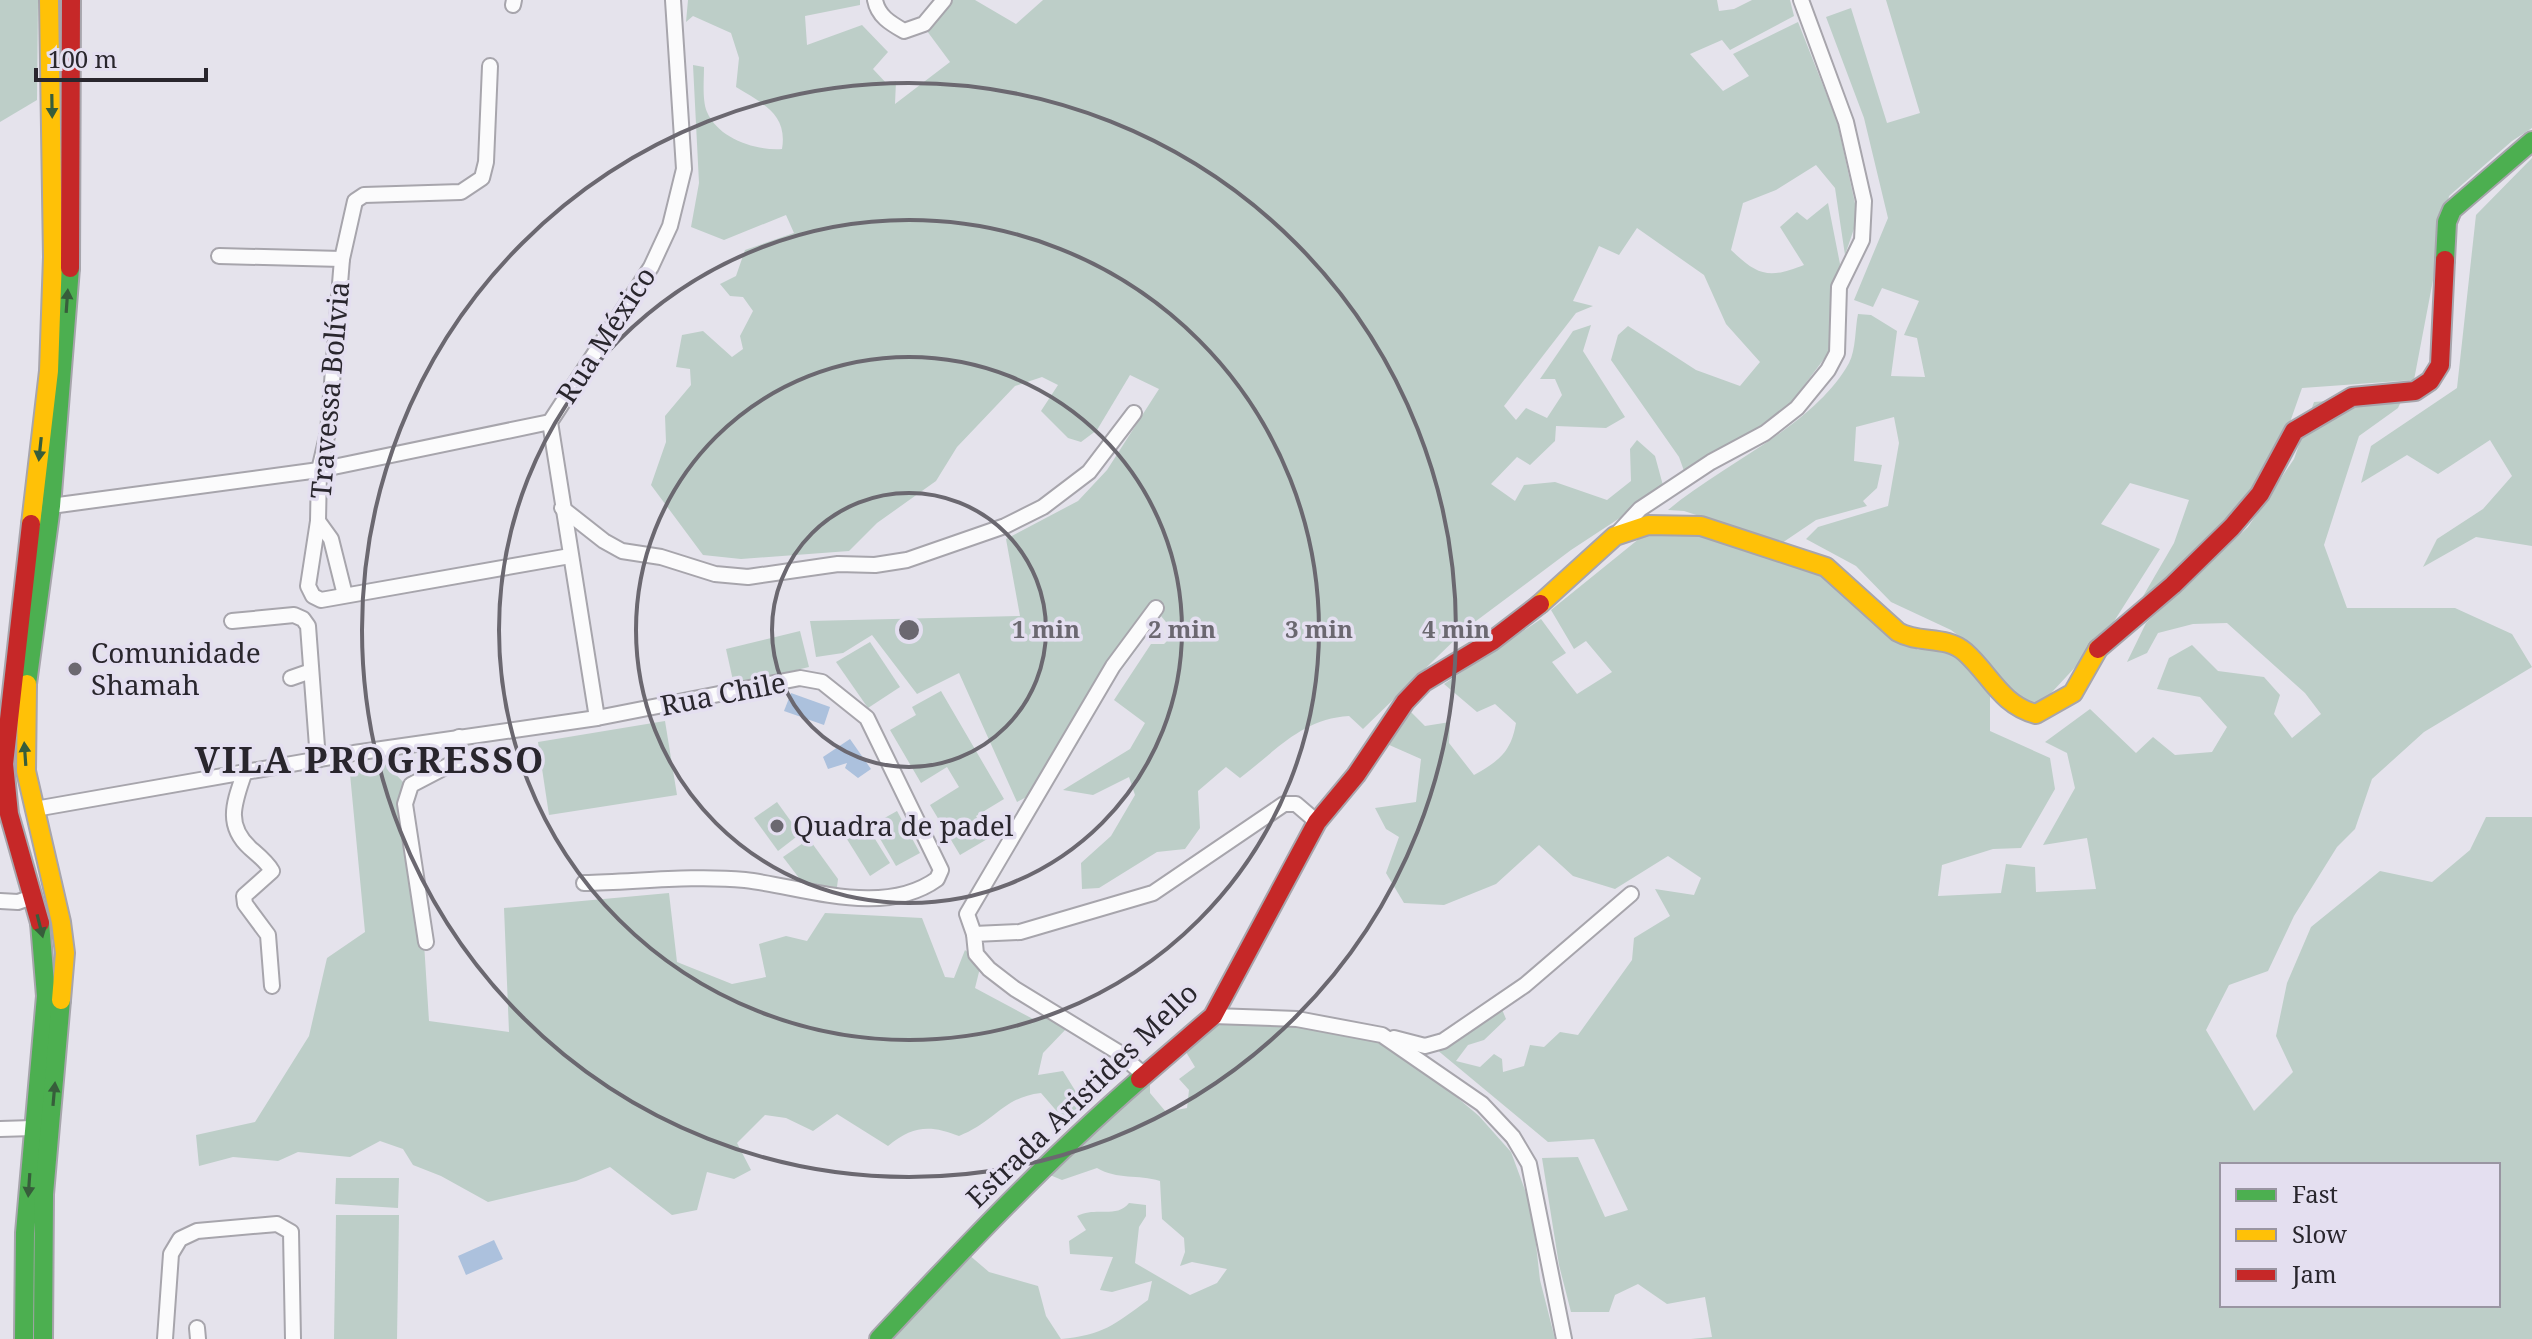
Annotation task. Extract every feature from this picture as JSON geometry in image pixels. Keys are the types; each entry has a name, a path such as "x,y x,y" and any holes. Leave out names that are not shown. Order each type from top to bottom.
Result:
{"main road":[{"path":"24,1339 22,1288 46,1001 45,951 8,820 4,764 49,371 53,257 49,0"},
{"path":"43,1339 42,1240 65,953 61,922 26,771 24,709 51,506 71,256 71,0"},
{"name":"Estrada Aristides Mello","path":"879,1339 967,1245 1144,1075 1213,1016 1317,822 1356,775 1405,702 1424,682 1492,641 1565,584 1615,536 1648,525 1701,526 1809,560 1826,567 1898,632 1909,638 1948,642 1964,651 2006,699 2021,710 2036,714 2050,708 2073,693 2094,653 2173,585 2232,527 2260,494 2294,431 2352,397 2415,391 2430,381 2440,365 2447,222 2452,210 2532,141"}],"street":[{"name":"Rua México","path":"597,718 550,422 651,267 674,213 684,169 673,0"},
{"path":"875,0 877,10 904,31 924,24 944,0"},
{"path":"1615,536 1640,509 1694,472 1765,433 1797,408 1828,370 1837,353 1838,295 1862,240 1864,201 1846,122 1801,0"},
{"name":"Travessa Bolívia","path":"490,66 486,162 482,178 461,192 364,195 355,201 350,215 342,259 330,419 326,454 319,470 318,521 308,586 313,596 321,600 604,541"},
{"name":"Travessa Bolívia","path":"219,256 342,259"},
{"name":"Travessa Bolívia","path":"562,508 622,551 661,557 715,574 748,577 838,564 875,565 907,560 1005,526 1043,507 1089,472 1134,413"},
{"path":"51,506 319,470 550,422"},
{"name":"Travessa Bolívia","path":"318,521 331,539 345,595"},
{"path":"1144,1075 1118,1052 1015,989 989,969 976,954 974,934 967,914 1113,666 1156,608"},
{"path":"232,621 271,615 303,619 308,626 318,760"},
{"path":"291,678 311,671"},
{"name":"Rua Chile","path":"35,809 245,771 597,718 800,678 822,682 867,718 941,870 937,879 909,895 863,897 743,880 584,883"},
{"path":"426,942 406,794 420,779 455,762 459,737"},
{"path":"245,771 233,807 233,823 243,841 272,871 244,896 245,904 268,935 272,986"},
{"path":"974,934 1020,932 1153,893 1284,804 1296,804 1317,822"},
{"path":"1213,1016 1297,1019 1435,1046 1525,985 1631,894"},
{"path":"0,901 18,902 32,897"},
{"path":"1382,1035 1482,1104 1513,1137 1529,1164 1537,1195 1564,1339"},
{"path":"0,1129 33,1128"},
{"path":"165,1339 171,1254 180,1239 197,1231 277,1224 291,1232 293,1339"}],"shaded area":[{"path":"0,0 38,0 37,100 0,122"},
{"path":"688,0 860,0 860,5 805,16 807,45 862,25 888,52 873,69 888,85 896,81 895,104 950,62 927,31 952,0 975,0 1016,24 1043,0 1717,0 1719,11 1734,9 1752,0 1790,0 1794,16 1730,50 1722,40 1690,54 1723,91 1749,76 1733,54 1798,22 1837,121 1858,217 1845,255 1835,188 1816,165 1776,190 1743,203 1731,250 1749,265 1764,272 1782,272 1804,265 1780,227 1797,212 1807,220 1828,203 1840,264 1830,351 1787,408 1687,479 1679,457 1611,360 1618,335 1628,326 1696,370 1740,386 1760,362 1726,324 1704,275 1637,228 1619,255 1599,246 1573,301 1593,306 1576,313 1504,406 1516,420 1526,408 1547,418 1562,395 1555,379 1540,379 1573,331 1591,325 1583,351 1625,417 1606,428 1556,426 1555,441 1530,465 1517,457 1491,484 1515,501 1524,485 1555,482 1607,500 1631,481 1630,449 1637,440 1655,456 1664,489 1571,550 1468,627 1363,729 1349,716 1332,718 1290,738 1240,778 1226,767 1198,791 1200,828 1185,849 1157,852 1099,888 1082,889 1081,863 1111,836 1135,795 1129,777 1093,795 1063,790 1130,749 1145,723 1114,700 1151,644 1164,644 1175,633 1161,616 1098,701 1078,743 1051,784 1017,802 959,673 917,694 872,635 843,653 816,657 810,621 1020,616 1006,539 1078,501 1107,470 1159,389 1130,375 1097,430 1081,442 1068,438 1041,411 1058,385 1042,377 1015,386 957,447 936,481 877,523 849,551 741,559 703,555 651,485 666,442 665,416 691,385 690,369 676,367 682,335 703,331 732,357 743,349 740,336 753,311 743,297 730,296 720,284 736,276 745,250 794,233 786,215 724,240 691,227 699,183 693,65 704,67 705,107 712,121 728,136 749,145 771,149 782,149 783,137 777,118 771,111 736,87 739,58 731,33 693,16 686,22"},
{"path":"1886,0 2532,0 2532,128 2512,141 2449,196 2414,380 2302,388 2277,459 2236,522 2131,617 2174,543 2189,500 2130,483 2101,524 2160,549 2106,634 2040,705 2021,702 2001,685 1967,642 1951,630 1891,602 1856,566 1806,539 1818,527 1888,506 1899,443 1894,417 1856,427 1854,461 1882,465 1877,488 1863,501 1867,506 1816,520 1782,543 1684,511 1668,510 1814,406 1849,363 1858,314 1871,315 1897,331 1891,376 1925,377 1917,338 1904,335 1919,301 1882,288 1873,307 1854,300 1888,218 1864,118 1826,17 1851,8 1887,123 1920,113"},
{"path":"2532,158 2532,546 2476,537 2423,567 2437,539 2483,509 2512,476 2490,440 2438,474 2407,455 2361,483 2371,446 2457,388 2476,215"},
{"path":"2404,395 2398,408 2359,436 2324,545 2347,608 2455,608 2512,634 2532,667 2424,732 2372,779 2355,829 2337,847 2294,916 2268,971 2229,985 2206,1030 2254,1111 2293,1072 2276,1036 2287,983 2311,927 2380,871 2432,882 2470,850 2486,817 2532,817 2532,1339 1691,1339 1712,1337 1705,1297 1667,1304 1638,1284 1615,1295 1609,1312 1571,1312 1559,1265 1542,1158 1578,1157 1605,1217 1628,1210 1594,1139 1548,1142 1436,1049 1501,1007 1506,1019 1484,1040 1468,1045 1456,1061 1480,1067 1494,1054 1502,1059 1503,1072 1524,1066 1530,1045 1544,1047 1560,1032 1578,1035 1632,960 1634,938 1670,916 1655,889 1694,895 1701,878 1668,856 1615,889 1573,876 1539,845 1496,884 1444,905 1404,903 1386,873 1399,837 1386,829 1375,808 1416,802 1421,759 1387,744 1411,712 1425,726 1450,722 1449,743 1474,775 1490,765 1507,749 1516,723 1495,704 1477,712 1444,684 1541,619 1566,653 1552,662 1577,694 1612,672 1586,641 1574,649 1551,610 1640,538 1681,524 1775,553 1845,586 1874,621 1918,650 1947,643 1990,691 1990,731 2050,758 2055,789 2021,848 1993,849 1942,865 1938,896 2001,893 2006,864 2035,867 2036,892 2096,889 2087,838 2043,845 2075,788 2067,753 2045,742 2090,709 2136,753 2153,737 2175,755 2212,752 2227,727 2200,697 2157,689 2169,658 2192,645 2218,671 2264,677 2280,695 2274,714 2292,738 2321,714 2305,693 2227,623 2193,624 2158,633 2147,653 2127,662 2146,623 2248,527 2294,459 2314,402"},
{"path":"800,631 809,667 734,685 726,649"},
{"path":"870,642 900,687 868,708 836,662"},
{"path":"941,691 1004,799 976,816 989,838 960,855 930,805 959,787 947,767 921,783 890,730 916,715 912,707"},
{"path":"665,721 677,795 549,815 538,742"},
{"path":"385,763 404,783 401,830 424,943 429,1021 509,1032 504,908 669,893 677,962 732,984 766,977 759,944 786,936 807,941 825,913 922,918 945,977 954,978 965,950 981,964 975,988 1033,1019 1056,1017 1067,1028 1043,1053 1038,1075 1063,1071 1086,1108 1067,1123 1041,1093 1028,1095 959,1136 922,1129 906,1134 888,1146 837,1114 813,1131 786,1118 765,1115 737,1143 751,1170 734,1179 707,1172 697,1210 672,1215 610,1167 576,1181 488,1202 441,1176 413,1165 403,1149 380,1141 350,1157 298,1152 278,1161 233,1157 199,1166 196,1135 255,1122 309,1036 327,958 365,932 350,774"},
{"name":"Quadra de padel","path":"777,802 800,834 778,851 754,818"},
{"path":"897,811 920,853 896,866 872,825"},
{"path":"865,823 890,863 870,876 845,836"},
{"path":"809,839 838,879 837,887 809,891 783,857"},
{"path":"1217,1021 1261,1022 1378,1039 1427,1072 1479,1116 1511,1152 1532,1209 1540,1280 1555,1339 1061,1339 1088,1335 1117,1322 1148,1300 1152,1281 1112,1292 1100,1290 1113,1257 1070,1254 1069,1241 1086,1230 1077,1216 1084,1213 1112,1212 1129,1203 1146,1205 1146,1216 1139,1227 1135,1263 1190,1295 1217,1283 1227,1269 1192,1262 1180,1266 1185,1252 1184,1238 1162,1219 1160,1181 1112,1174 1097,1168 1062,1180 1045,1173 1150,1082 1150,1093 1166,1112 1187,1108 1189,1090 1179,1079 1195,1067 1183,1047"},
{"path":"336,1178 399,1178 398,1208 335,1204"},
{"path":"336,1215 399,1215 397,1339 334,1339"},
{"path":"968,1254 989,1272 1038,1286 1046,1316 1061,1339 893,1339 944,1276"}],"water":[{"path":"791,693 830,707 824,725 784,711"},
{"path":"850,739 871,769 858,778 845,768 847,763 828,769 823,757"},
{"path":"494,1240 503,1259 466,1275 458,1256"}],"traffic: fast":[{"path":"2445,260 2447,222 2452,210 2532,141"},
{"path":"27,684 51,506 70,268"},
{"path":"24,1339 25,1233 46,996 40,923"},
{"path":"43,1339 44,1194 61,1000"},
{"path":"879,1339 1039,1173 1140,1079"}],"traffic: slow":[{"path":"31,524 49,371 53,257 49,0"},
{"path":"1540,604 1615,536 1648,525 1701,526 1826,567 1898,632 1958,647 2014,704 2036,714 2073,693 2098,649"},
{"path":"27,684 26,771 61,922 65,953 61,1000"}],"traffic: jam":[{"path":"70,268 71,0"},
{"path":"2098,649 2173,585 2232,527 2260,494 2294,431 2352,397 2415,391 2430,381 2440,365 2445,260"},
{"path":"31,524 4,764 9,814 40,923"},
{"path":"1140,1079 1213,1016 1317,822 1356,775 1405,702 1424,682 1492,641 1540,604"}],"place":[{"name":"Comunidade Shamah","path":"75,669"},
{"name":"Quadra de padel","path":"777,826"}],"district":[{"name":"VILA PROGRESSO","path":"370,760"}]}
